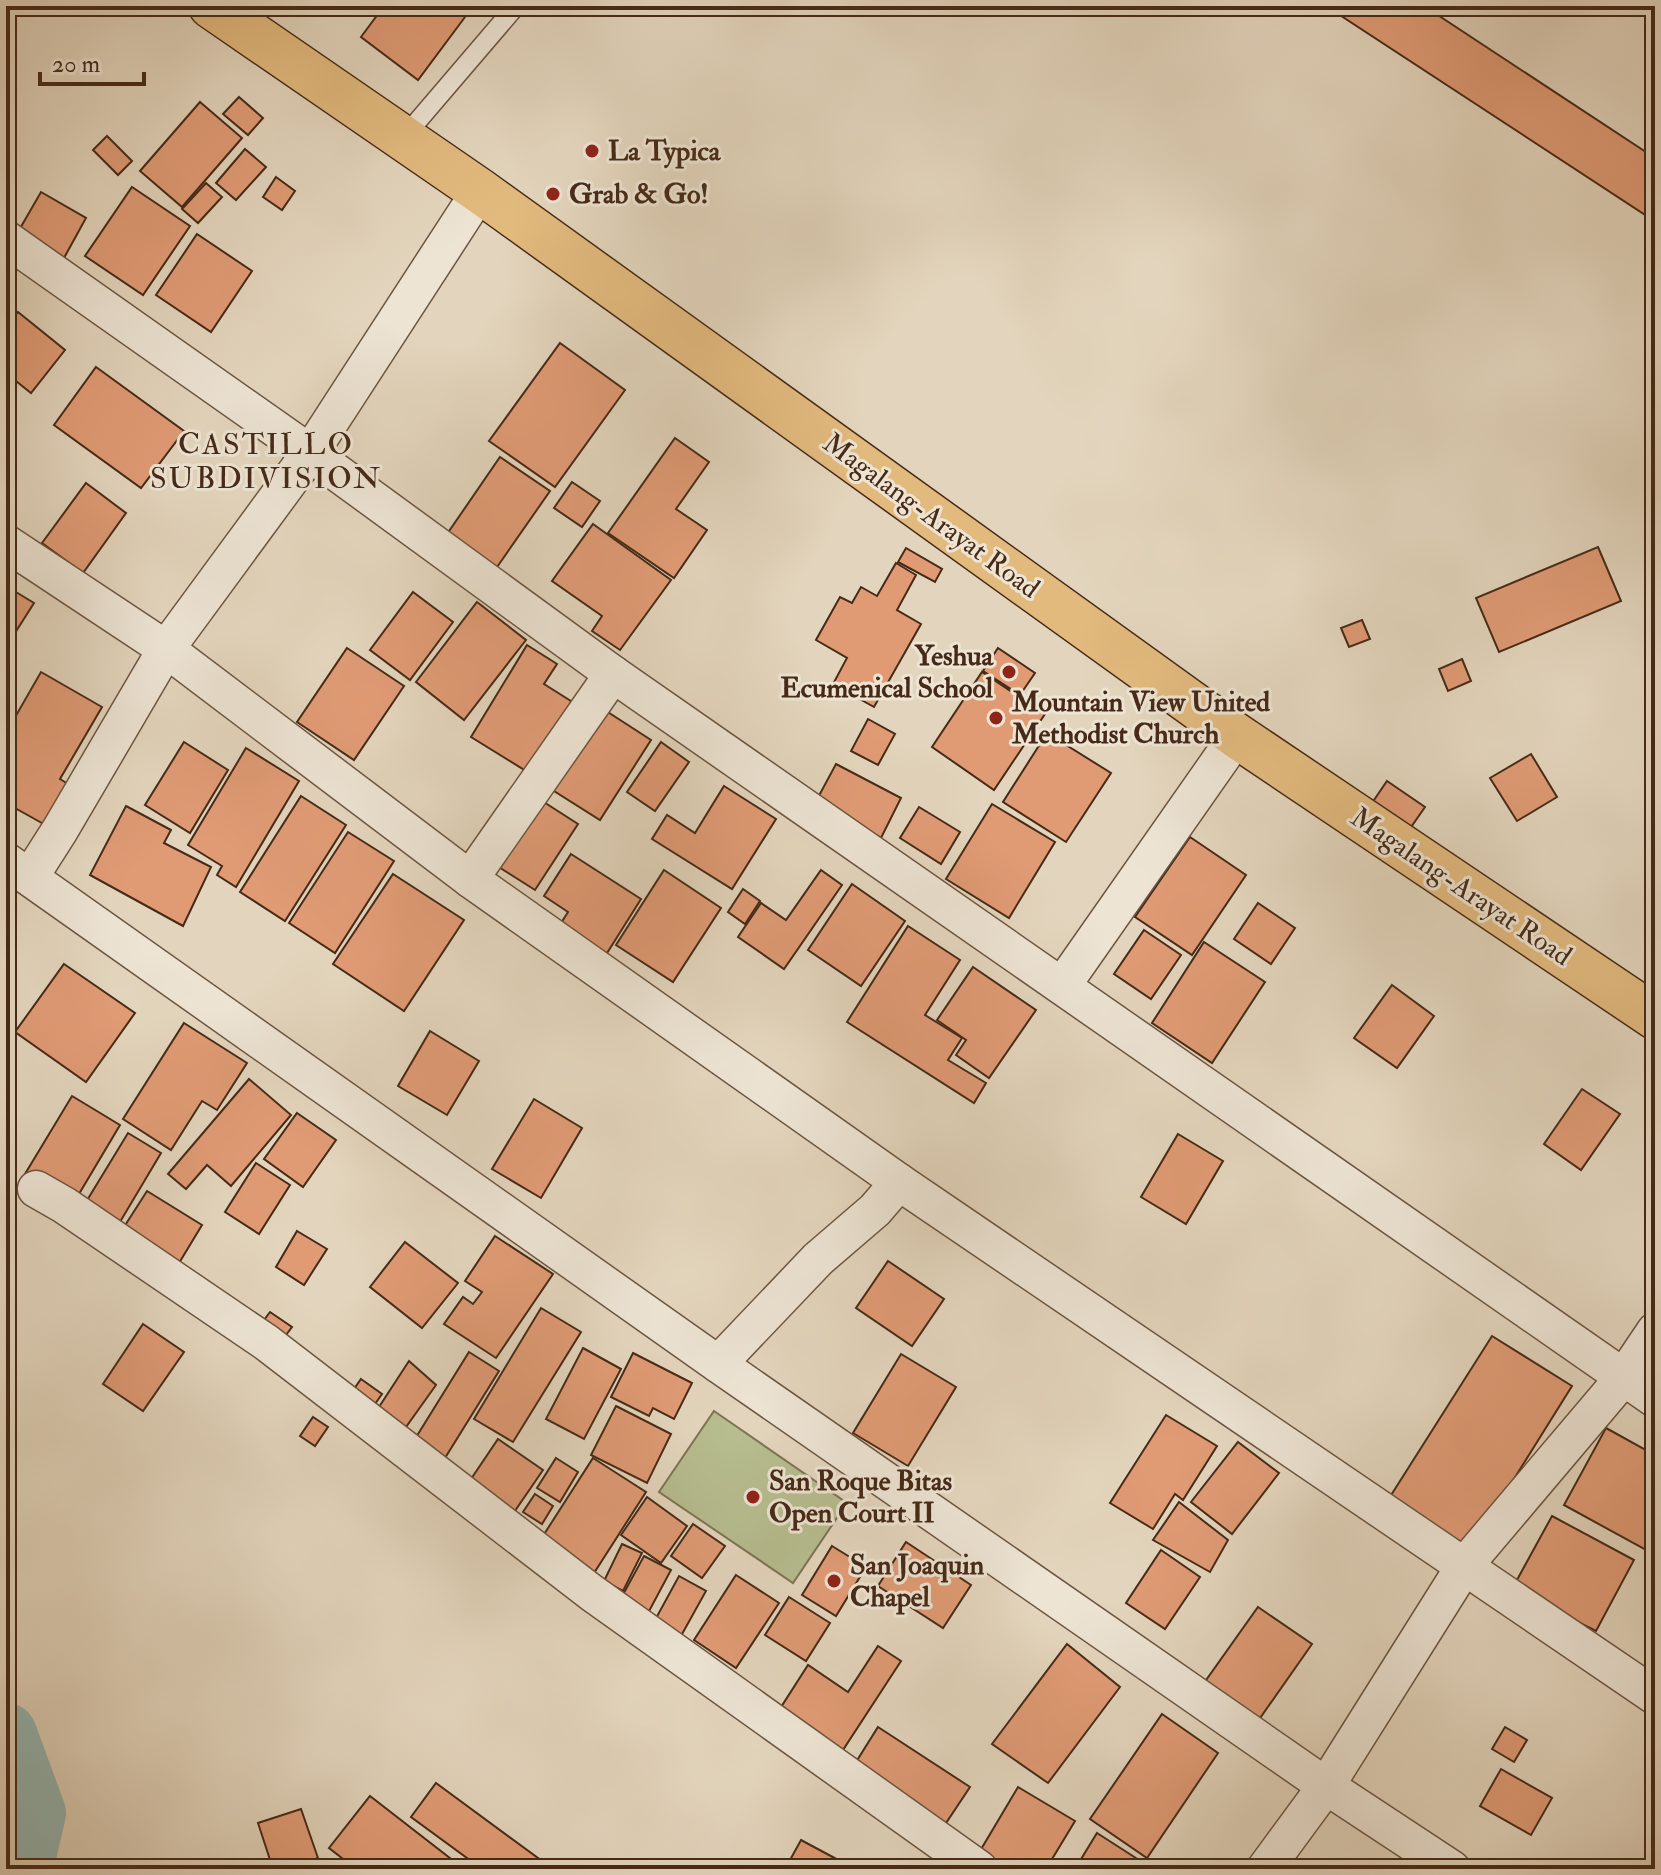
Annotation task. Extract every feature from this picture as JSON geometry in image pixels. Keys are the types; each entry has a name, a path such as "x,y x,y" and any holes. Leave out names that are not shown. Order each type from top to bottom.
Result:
{"main road":[{"name":"Magalang-Arayat Road","path":"211,6 480,191 1237,736 1655,1017"}],"street":[{"path":"480,191 310,453 166,649 60,830 18,869 718,1364 1326,1786 1452,1869"},
{"path":"6,239 310,453 613,674 1655,1399"},
{"path":"6,543 166,649 470,879 899,1182 1655,1696"},
{"path":"470,879 613,674"},
{"path":"1062,986 1237,736"},
{"path":"718,1364 818,1259 875,1210 899,1182"},
{"path":"36,1189 267,1343 592,1593 979,1869"},
{"path":"1265,1869 1326,1786 1465,1565 1624,1377 1655,1331"}],"lane":[{"path":"404,137 516,6"}],"green space":[{"name":"San Roque Bitas Open Court II","path":"714,1411 847,1503 793,1583 659,1492"}],"building":[{"path":"384,6 451,6 465,17 418,80 361,37"},
{"path":"1326,6 1424,6 1655,158 1655,217 1653,220"},
{"path":"239,97 263,118 248,135 223,114"},
{"path":"200,102 242,138 182,207 140,171"},
{"path":"107,136 132,161 118,175 93,150"},
{"path":"245,149 266,167 236,200 216,183"},
{"path":"276,177 295,191 282,210 263,197"},
{"path":"206,183 222,197 198,223 182,209"},
{"path":"132,187 190,226 143,295 85,256"},
{"path":"41,192 86,218 64,258 18,232"},
{"path":"197,234 252,271 211,332 156,295"},
{"path":"18,312 65,350 31,393 6,373 6,327"},
{"path":"560,343 625,390 555,487 489,441"},
{"path":"96,367 184,431 141,488 54,425"},
{"path":"675,438 709,462 676,509 707,530 674,578 608,533"},
{"path":"500,457 550,491 495,570 445,537"},
{"path":"572,482 600,501 582,527 554,508"},
{"path":"86,483 126,513 83,573 42,543"},
{"path":"593,524 671,580 620,650 592,631 602,616 552,581"},
{"path":"1598,547 1621,601 1499,652 1476,598"},
{"path":"906,548 942,569 935,582 898,562"},
{"path":"896,563 916,575 897,610 921,624 874,707 833,684 847,658 816,640 840,597 852,603 861,587 877,596"},
{"path":"6,586 34,603 6,647"},
{"path":"413,592 453,622 410,680 370,650"},
{"path":"477,602 526,640 464,720 416,682"},
{"path":"1362,620 1370,639 1349,647 1341,628"},
{"path":"527,645 557,664 544,684 582,708 539,779 471,737"},
{"path":"347,648 404,686 354,760 297,722"},
{"name":"Yeshua Ecumenical School","path":"998,648 1035,673 1020,695 983,671"},
{"path":"1462,659 1471,681 1448,691 1439,669"},
{"path":"41,672 102,707 60,779 73,787 49,827 6,803 6,733"},
{"name":"Mountain View United Methodist Church","path":"982,672 1045,714 994,790 932,747"},
{"path":"597,705 651,740 600,820 546,786"},
{"path":"868,719 895,734 878,765 851,751"},
{"path":"1047,733 1111,773 1066,842 1003,802"},
{"path":"184,742 228,770 190,833 145,805"},
{"path":"661,742 689,762 655,811 627,792"},
{"path":"246,748 299,781 236,887 217,875 222,866 188,845"},
{"path":"1531,754 1557,797 1517,821 1490,778"},
{"path":"836,764 901,798 881,838 815,803"},
{"path":"1387,781 1425,807 1409,830 1372,803"},
{"path":"724,786 776,819 732,889 652,839 667,815 695,833"},
{"path":"301,796 346,825 285,921 240,892"},
{"path":"536,797 578,824 535,890 494,864"},
{"path":"992,804 1055,842 1009,918 946,879"},
{"path":"126,806 171,830 164,843 211,867 183,926 90,875"},
{"path":"919,807 960,832 941,864 900,838"},
{"path":"348,832 394,861 335,953 289,923"},
{"path":"1190,837 1246,875 1192,955 1135,917"},
{"path":"571,854 641,899 602,961 556,931 568,912 544,896"},
{"path":"664,870 721,908 673,982 616,945"},
{"path":"821,870 842,885 784,969 738,937 761,903 786,920"},
{"path":"393,874 464,920 404,1011 333,964"},
{"path":"852,884 905,921 861,986 808,950"},
{"path":"743,889 760,901 745,924 728,912"},
{"path":"1258,903 1295,928 1271,964 1234,939"},
{"path":"908,926 960,960 925,1015 962,1038 948,1060 986,1083 974,1103 847,1022"},
{"path":"1144,930 1181,955 1151,999 1114,974"},
{"path":"1204,942 1265,982 1212,1063 1152,1023"},
{"path":"64,964 135,1013 86,1082 15,1032"},
{"path":"973,967 1036,1010 989,1078 956,1055 966,1040 937,1020"},
{"path":"1392,985 1434,1016 1397,1068 1354,1038"},
{"path":"184,1023 247,1063 217,1110 202,1101 171,1150 123,1119"},
{"path":"430,1031 479,1061 447,1115 398,1086"},
{"path":"249,1079 291,1115 231,1186 207,1165 186,1189 168,1174"},
{"path":"1582,1089 1620,1114 1581,1170 1544,1144"},
{"path":"72,1096 120,1125 73,1204 25,1174"},
{"path":"534,1099 582,1128 541,1198 492,1169"},
{"path":"297,1113 336,1140 303,1187 264,1159"},
{"path":"128,1133 161,1153 117,1227 83,1207"},
{"path":"1178,1134 1223,1161 1186,1224 1141,1197"},
{"path":"256,1163 290,1185 259,1234 225,1212"},
{"path":"147,1191 202,1225 173,1273 117,1238"},
{"path":"297,1231 327,1249 304,1285 276,1267"},
{"path":"495,1236 553,1274 496,1358 444,1324 463,1297 473,1304 482,1292 465,1281"},
{"path":"405,1242 458,1283 422,1328 370,1287"},
{"path":"888,1261 944,1299 912,1346 856,1308"},
{"path":"541,1308 581,1332 513,1442 474,1419"},
{"path":"270,1312 292,1327 280,1343 258,1328"},
{"path":"143,1324 184,1352 143,1411 103,1384"},
{"path":"1492,1336 1572,1386 1469,1551 1388,1500"},
{"path":"583,1348 621,1369 584,1439 546,1419"},
{"path":"469,1352 499,1371 440,1466 410,1447"},
{"path":"633,1353 692,1383 674,1419 653,1408 649,1416 611,1397"},
{"path":"901,1354 956,1387 908,1466 853,1433"},
{"path":"409,1361 436,1385 406,1427 379,1407"},
{"path":"361,1379 382,1394 368,1414 347,1399"},
{"path":"616,1406 671,1434 647,1483 591,1455"},
{"path":"1166,1415 1217,1446 1183,1500 1175,1494 1153,1529 1110,1503"},
{"path":"313,1417 328,1427 315,1446 300,1436"},
{"path":"1606,1428 1655,1455 1655,1533 1646,1550 1564,1505"},
{"path":"498,1439 543,1470 510,1518 465,1488"},
{"path":"1238,1442 1279,1473 1232,1534 1191,1502"},
{"path":"556,1458 578,1472 560,1502 537,1488"},
{"path":"593,1458 646,1492 594,1573 541,1539"},
{"path":"535,1494 553,1506 542,1524 523,1512"},
{"path":"647,1497 687,1526 661,1563 621,1535"},
{"path":"1179,1502 1228,1540 1210,1572 1153,1540"},
{"path":"1552,1516 1634,1560 1596,1631 1512,1589"},
{"path":"693,1524 725,1546 702,1578 671,1556"},
{"path":"906,1542 971,1585 943,1628 878,1586"},
{"path":"622,1544 642,1553 623,1591 604,1581"},
{"name":"San Joaquin Chapel","path":"832,1546 866,1567 836,1616 802,1595"},
{"path":"1161,1550 1200,1577 1165,1629 1126,1603"},
{"path":"644,1556 671,1570 647,1615 620,1600"},
{"path":"736,1575 779,1603 736,1668 694,1640"},
{"path":"679,1576 706,1591 676,1645 649,1631"},
{"path":"789,1597 830,1623 806,1661 765,1635"},
{"path":"1258,1607 1312,1644 1258,1721 1204,1683"},
{"path":"1067,1644 1120,1687 1048,1783 992,1744"},
{"path":"878,1646 901,1661 839,1756 776,1715 808,1665 848,1692"},
{"path":"1162,1714 1218,1753 1147,1858 1090,1819"},
{"path":"878,1727 970,1787 942,1829 851,1770"},
{"path":"1505,1727 1527,1740 1514,1762 1492,1749"},
{"path":"1501,1769 1552,1798 1531,1835 1480,1806"},
{"path":"436,1783 553,1869 482,1869 411,1817"},
{"path":"1018,1787 1075,1821 1046,1869 1009,1869 980,1851"},
{"path":"370,1796 464,1869 356,1869 329,1848"},
{"path":"301,1809 318,1858 285,1869 273,1869 258,1823"},
{"path":"1097,1833 1139,1860 1134,1869 1075,1869"},
{"path":"801,1840 855,1869 785,1869"},
{"path":"1059,1861 1072,1869 1055,1869"}],"waterway":[{"path":"6,1734 35,1813 22,1869"}],"place":[{"name":"La Typica","path":"592,151"},
{"name":"Grab & Go!","path":"553,194"},
{"name":"Yeshua Ecumenical School","path":"1009,672"},
{"name":"Mountain View United Methodist Church","path":"996,718"},
{"name":"San Roque Bitas Open Court II","path":"753,1497"},
{"name":"San Joaquin Chapel","path":"834,1581"}],"district":[{"name":"CASTILLO SUBDIVISION","path":"266,461"}]}
